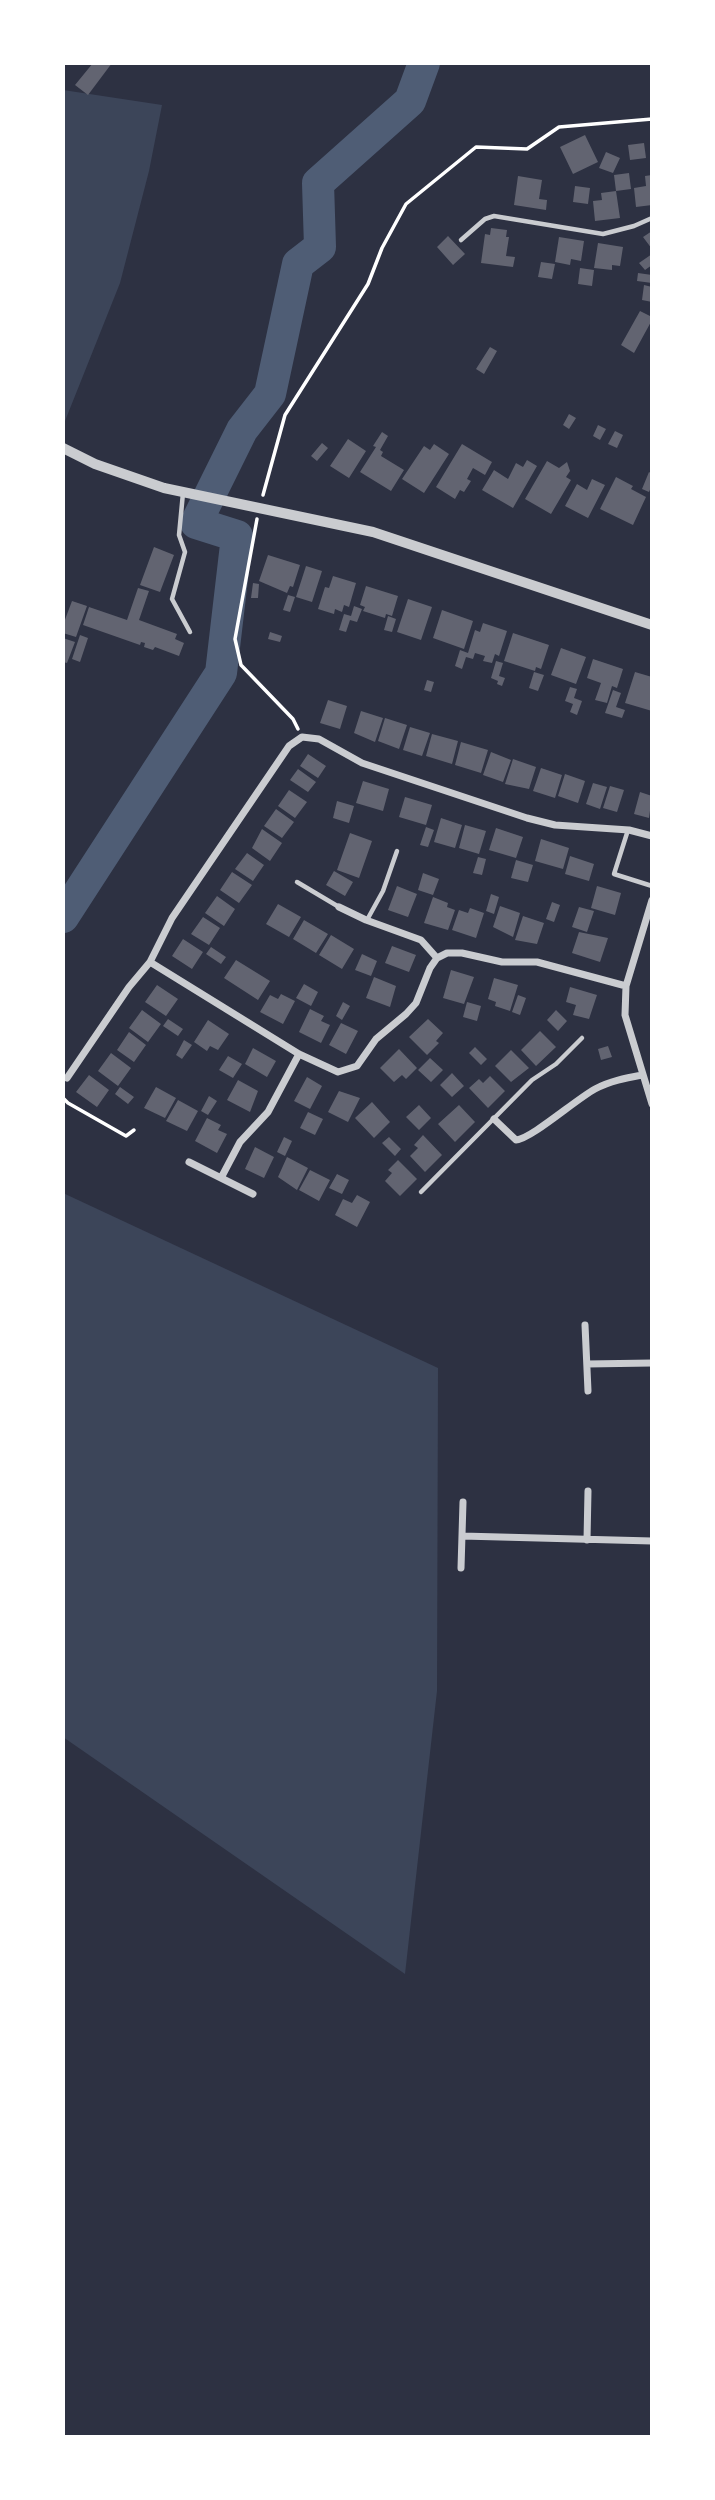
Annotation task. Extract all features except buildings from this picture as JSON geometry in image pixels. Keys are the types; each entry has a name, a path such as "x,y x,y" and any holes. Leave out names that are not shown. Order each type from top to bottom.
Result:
{"street":[{"path":"63,447 130,478 183,493 373,532 652,625"},
{"path":"66,1077 149,962 172,918 289,746 302,737 318,740 362,763 527,818 555,825 629,830 652,836"},
{"path":"652,900 648,926 626,986 625,1015 652,1104"},
{"path":"339,906 366,920 421,940 438,958"},
{"path":"149,962 299,1054 338,1072 357,1066 376,1040 416,1003 430,968 438,958 447,953 462,953 502,962 537,962 626,986"},
{"path":"221,1178 240,1142 268,1112 299,1054"},
{"path":"494,1119 516,1140 525,1140 564,1108 595,1089 642,1074"},
{"path":"190,1161 253,1194"},
{"path":"585,1325 588,1391"},
{"path":"587,1364 652,1363"},
{"path":"587,1539 588,1491"},
{"path":"461,1568 463,1502"},
{"path":"462,1536 652,1541"}],"lane":[{"path":"461,240 485,219 494,216 603,234 652,218"},
{"path":"183,493 179,535 185,552 172,598 190,632"},
{"path":"629,830 614,874 652,886"},
{"path":"366,920 383,891 397,851"},
{"path":"297,881 339,906"},
{"path":"421,1192 533,1080 556,1064 582,1038"}],"path":[{"path":"302,737 292,719 241,665 235,639 259,509 285,415 368,284 382,248 406,204 476,147 527,149 559,127 652,119"},
{"path":"63,1098 126,1136 134,1130"}],"shaded area":[{"path":"63,90 162,105 149,171 120,283 65,421 63,419"},
{"path":"63,1193 438,1368 437,1691 405,1974 63,1737"}],"waterway":[{"path":"63,917 221,673 237,536 196,523 242,430 270,394 298,264 320,247 318,183 410,101 424,63"}]}
